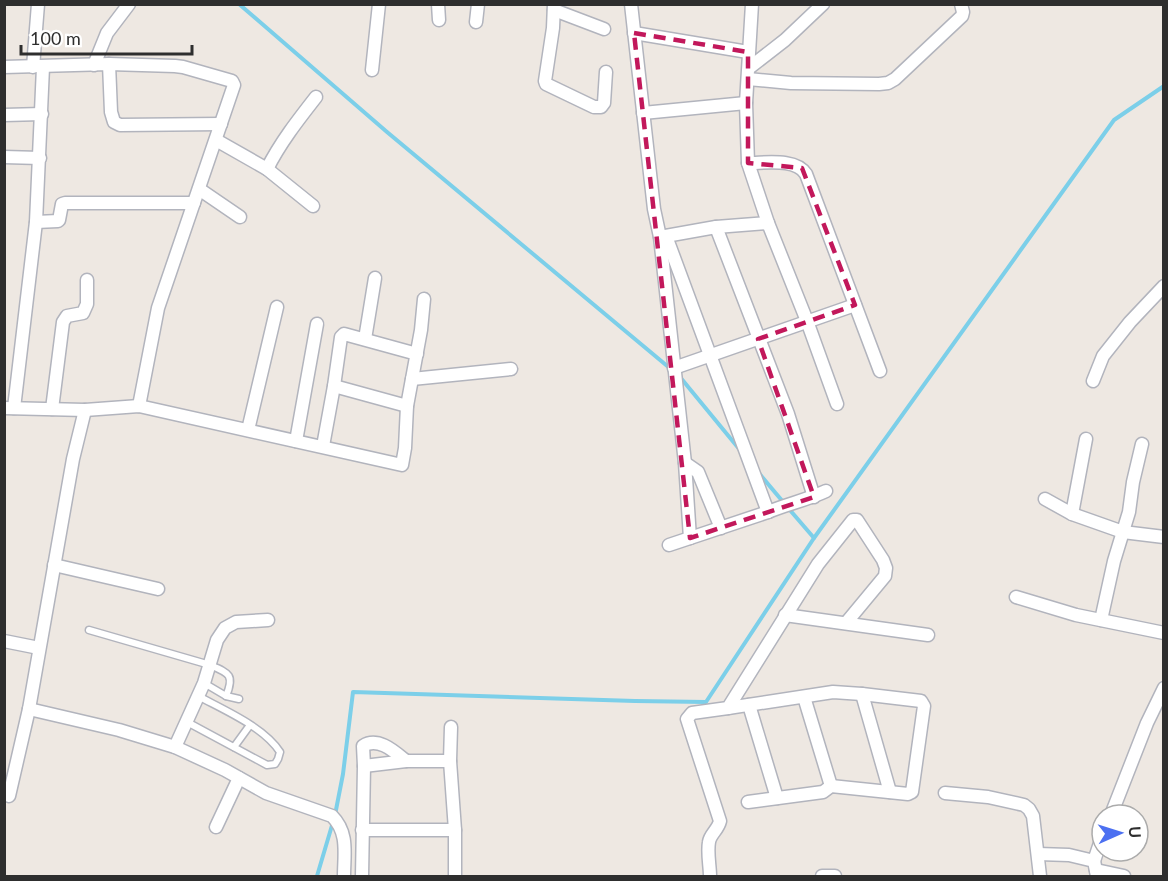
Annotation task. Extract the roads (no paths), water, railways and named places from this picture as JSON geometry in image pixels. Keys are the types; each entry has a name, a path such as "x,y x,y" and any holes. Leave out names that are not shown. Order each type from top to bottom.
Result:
{"street":[{"path":"38,4 38,67 42,114 36,222 9,408 85,410 139,406 402,465 407,406 424,299"},
{"path":"94,65 107,33 129,4"},
{"path":"372,70 379,4"},
{"path":"438,4 439,20"},
{"path":"476,22 478,4"},
{"path":"631,4 654,209 768,512"},
{"path":"752,4 748,52 748,163 768,224 837,404"},
{"path":"749,74 823,4"},
{"path":"749,74 802,83 888,83 962,16 961,4"},
{"path":"604,28 554,7 545,81 546,84 598,108 604,103 606,72"},
{"path":"634,33 748,52"},
{"path":"4,67 109,64 183,67 232,81 235,88 158,308 139,406"},
{"path":"109,64 111,112 114,122 120,125 221,124"},
{"path":"267,169 316,97"},
{"path":"643,113 747,103"},
{"path":"4,115 42,114"},
{"path":"216,140 267,169 313,206"},
{"path":"4,158 39,158"},
{"path":"748,163 788,163 802,168 880,371"},
{"path":"199,189 240,217"},
{"path":"36,222 58,221 62,204 66,203 194,203"},
{"path":"663,237 716,227 768,224"},
{"path":"716,227 788,414 814,497"},
{"path":"663,237 690,538"},
{"path":"365,339 375,278"},
{"path":"52,409 63,322 67,316 83,313 87,304 87,280"},
{"path":"1093,381 1103,356 1130,322 1164,286"},
{"path":"675,371 709,355 855,305"},
{"path":"248,430 277,307"},
{"path":"296,441 317,324"},
{"path":"323,447 341,337 345,334 417,354"},
{"path":"412,379 511,369"},
{"path":"334,386 407,406"},
{"path":"9,796 29,709 73,459 85,410"},
{"path":"1072,514 1086,439"},
{"path":"1101,620 1114,561 1129,512 1142,444"},
{"path":"685,463 698,472 721,528"},
{"path":"669,545 826,491"},
{"path":"1045,499 1072,514 1123,532 1163,534"},
{"path":"728,708 818,564 853,520 856,520 886,568 885,576 846,623"},
{"path":"54,566 158,589"},
{"path":"1016,597 1076,615 1164,633"},
{"path":"785,615 928,635"},
{"path":"175,747 204,683 217,640 225,628 237,622 268,620"},
{"path":"4,641 39,648"},
{"path":"1116,803 1147,723 1164,688"},
{"path":"710,876 709,843 720,821 687,719 693,713 833,692 921,701 924,706 912,792 908,794 831,786 823,792 748,802"},
{"path":"862,694 890,792"},
{"path":"804,697 831,786"},
{"path":"749,705 777,798"},
{"path":"29,709 118,730 175,747 272,795 336,820 344,841 344,876"},
{"path":"451,727 450,761 455,830 455,876"},
{"path":"362,876 363,746 378,743 393,750 406,761"},
{"path":"364,766 406,761 450,761"},
{"path":"216,827 239,778"},
{"path":"945,792 988,797 1029,808 1033,816 1041,876"},
{"path":"362,831 455,830"},
{"path":"1038,854 1069,855 1096,869 1124,876"},
{"path":"822,876 835,876"}],"lane":[{"path":"89,630 210,665 227,673 231,684 226,696"},
{"path":"204,683 226,696 239,699"},
{"path":"187,722 267,765 275,764 279,759 280,752 274,743 250,725 198,696"},
{"path":"234,747 250,725"}],"waterway":[{"path":"239,4 387,132 672,370"},
{"path":"335,815 343,774 353,692 706,702 814,538 1114,120 1164,86"},
{"path":"680,377 740,450"},
{"path":"758,472 784,503"},
{"path":"789,509 814,538"},
{"path":"317,876 333,822"}]}
